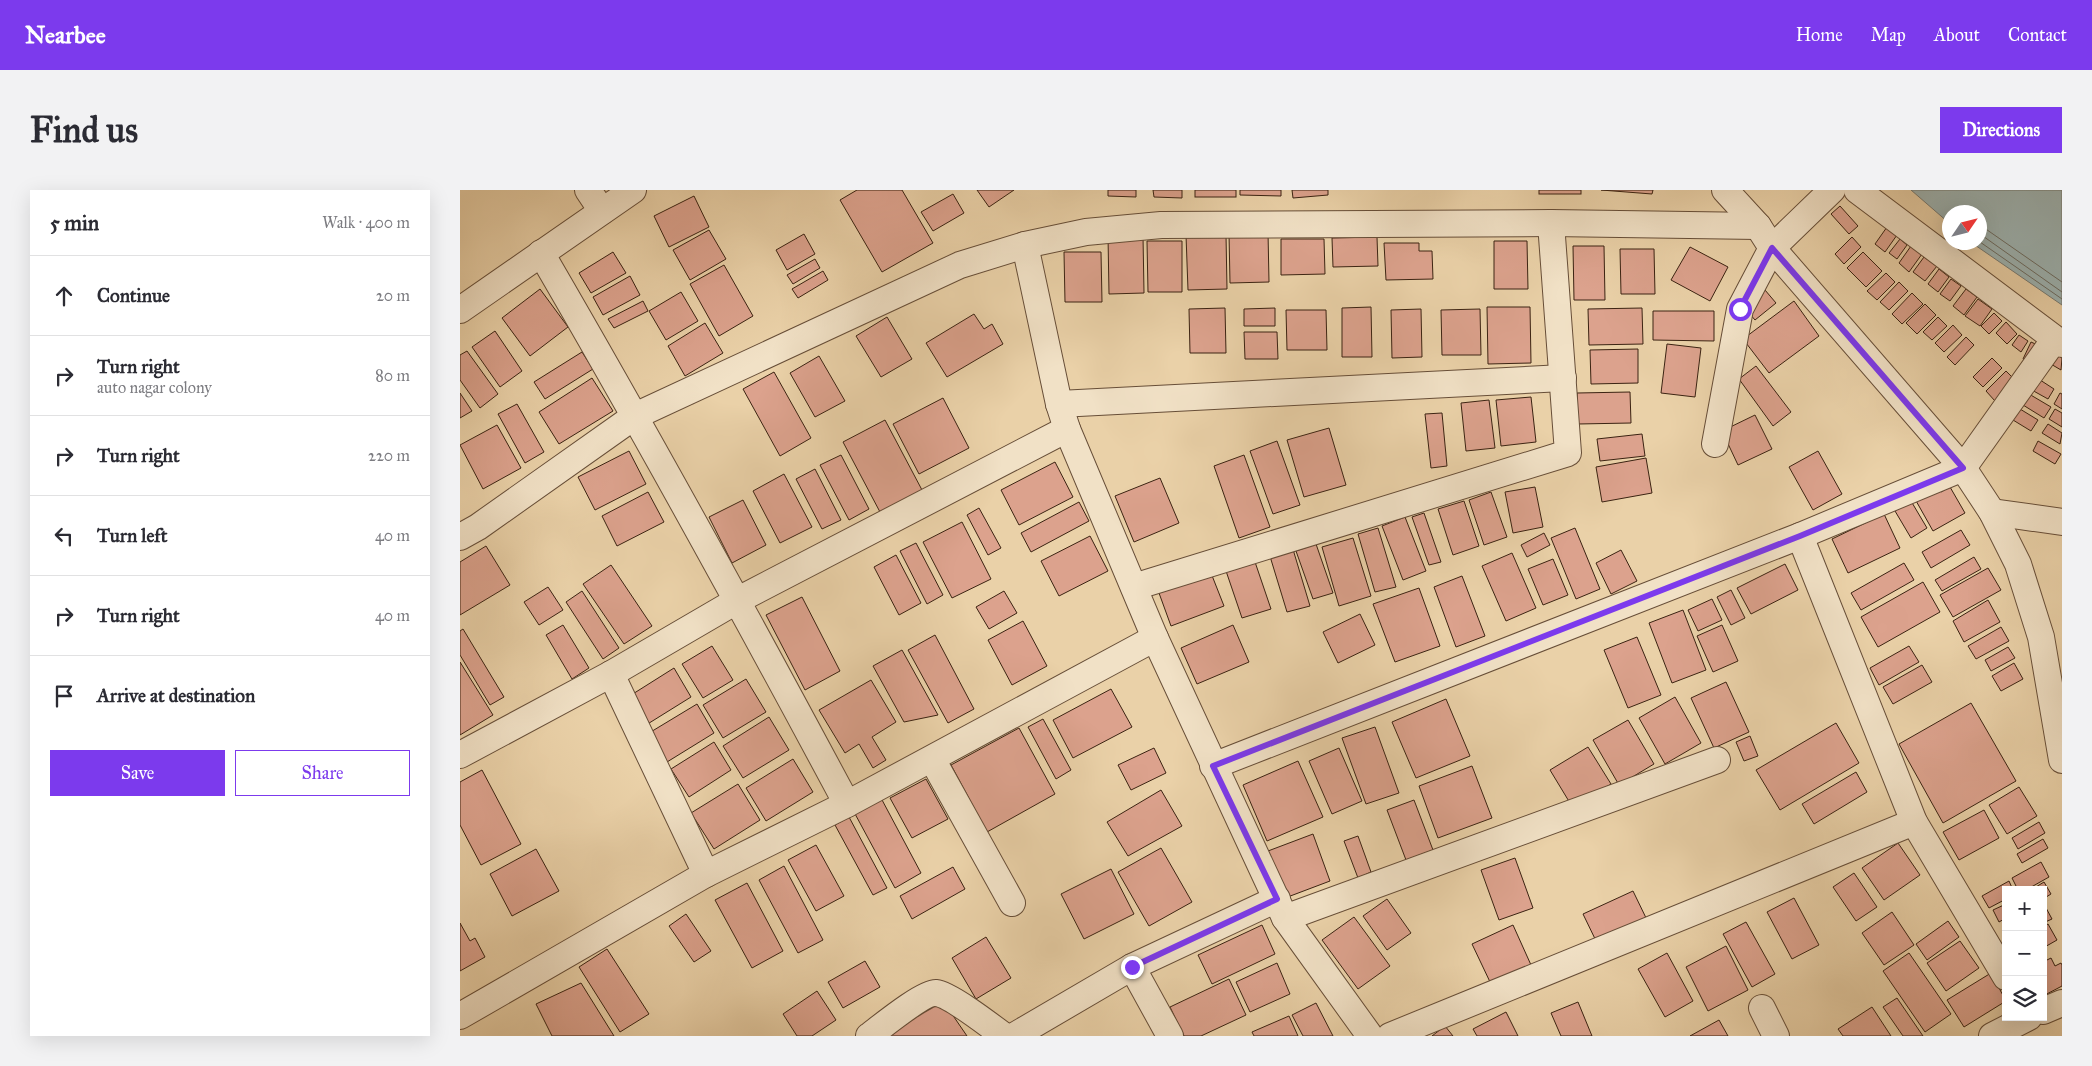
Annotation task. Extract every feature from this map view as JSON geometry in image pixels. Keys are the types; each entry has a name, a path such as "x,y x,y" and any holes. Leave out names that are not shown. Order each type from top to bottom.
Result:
{"street":[{"path":"460,310 541,253 595,200 633,190"},
{"path":"1725,190 1963,468 1992,512 2018,564 2041,637 2062,760"},
{"path":"1715,444 1740,309 1765,237 1832,190"},
{"path":"1213,766 1800,536 1963,468 2058,342 1856,190"},
{"path":"460,537 478,527 635,416 960,265 1025,245 1086,232 1161,225 1551,222 1765,237"},
{"path":"1134,587 1568,453 1551,222"},
{"path":"1025,245 1059,404 1067,429 1155,638 1213,766 1281,908 1370,1036"},
{"path":"541,253 738,600 847,804"},
{"path":"1059,404 1563,378"},
{"path":"460,755 611,674 738,600 1067,429"},
{"path":"1992,512 2061,520"},
{"path":"1800,536 1914,822 2005,976"},
{"path":"460,1016 706,874 847,804 1155,638"},
{"path":"611,674 706,874"},
{"path":"932,759 1012,903"},
{"path":"1014,1036 1132,967 1281,908 1717,760"},
{"path":"1390,1036 1914,822"},
{"path":"1132,967 1170,1036"},
{"path":"869,1036 924,996 936,993 948,998 1004,1036"},
{"path":"2047,1009 2062,1003"},
{"path":"1762,1008 1776,1036"},
{"path":"1992,1036 2021,1021"}],"water":[{"path":"1911,190 2062,190 2062,305 1982,250 1987,250 1987,205 1942,205 1942,217"}],"building":[{"path":"857,190 902,190 933,243 882,272 840,200"},
{"path":"977,190 1014,190 989,207"},
{"path":"1108,190 1136,190 1136,197 1108,196"},
{"path":"1153,190 1182,190 1182,198 1154,197"},
{"path":"1195,190 1236,190 1236,197 1195,197"},
{"path":"1240,190 1281,190 1281,196 1240,195"},
{"path":"1292,190 1328,190 1328,195 1293,198"},
{"path":"1539,190 1581,190 1581,194 1539,194"},
{"path":"1601,190 1653,190 1652,194"},
{"path":"953,194 964,213 933,231 921,212"},
{"path":"694,196 709,227 669,247 654,216"},
{"path":"1840,206 1858,226 1849,234 1831,214"},
{"path":"1887,227 1897,235 1885,252 1875,244"},
{"path":"709,230 726,259 690,280 673,250"},
{"path":"1268,232 1269,282 1230,283 1229,233"},
{"path":"804,234 815,254 787,270 776,250"},
{"path":"1186,235 1226,235 1227,289 1188,290"},
{"path":"1108,236 1143,236 1144,293 1109,294"},
{"path":"1377,237 1378,266 1333,267 1332,238"},
{"path":"1852,237 1861,247 1844,264 1835,254"},
{"path":"1281,239 1324,239 1325,274 1281,275"},
{"path":"1900,239 1907,245 1897,259 1889,253"},
{"path":"1147,241 1182,241 1182,292 1148,292"},
{"path":"1494,241 1527,241 1528,289 1494,289"},
{"path":"1384,243 1419,243 1419,251 1432,251 1433,279 1386,280"},
{"path":"1573,246 1604,246 1605,300 1574,300"},
{"path":"1911,246 1922,254 1909,272 1899,263"},
{"path":"1690,247 1728,267 1710,301 1671,280"},
{"path":"1620,249 1654,249 1655,294 1621,294"},
{"path":"613,252 626,273 591,293 579,273"},
{"path":"1064,252 1101,252 1102,302 1065,302"},
{"path":"1863,252 1882,271 1866,287 1847,268"},
{"path":"1924,257 1937,266 1925,281 1913,272"},
{"path":"815,259 820,268 793,284 787,275"},
{"path":"724,265 753,316 719,336 690,284"},
{"path":"1939,269 1949,277 1938,292 1928,284"},
{"path":"823,271 828,280 798,298 792,289"},
{"path":"1886,273 1895,282 1877,300 1867,291"},
{"path":"630,276 640,295 603,315 593,297"},
{"path":"1951,279 1961,286 1950,301 1940,294"},
{"path":"1899,282 1908,291 1889,310 1880,302"},
{"path":"540,289 568,327 530,356 502,318"},
{"path":"1966,289 1977,297 1964,315 1953,306"},
{"path":"1765,290 1776,303 1755,320 1744,307"},
{"path":"681,292 698,321 666,340 649,311"},
{"path":"1912,293 1923,304 1902,324 1892,314"},
{"path":"1978,299 1992,309 1980,326 1965,316"},
{"path":"643,301 648,311 614,328 608,319"},
{"path":"1794,301 1819,336 1769,373 1743,339"},
{"path":"1925,304 1936,315 1917,334 1906,323"},
{"path":"1371,307 1372,357 1342,357 1342,308"},
{"path":"1487,307 1530,307 1531,363 1488,364"},
{"path":"1225,308 1226,353 1190,353 1189,309"},
{"path":"1275,308 1275,326 1244,326 1244,309"},
{"path":"1642,308 1643,344 1589,345 1588,309"},
{"path":"1421,309 1422,357 1392,358 1391,310"},
{"path":"1480,309 1481,355 1442,355 1441,310"},
{"path":"1286,310 1326,310 1327,350 1287,350"},
{"path":"1653,311 1714,311 1714,341 1653,340"},
{"path":"1994,313 2002,321 1989,334 1981,326"},
{"path":"974,314 984,329 992,324 1003,344 947,377 926,343"},
{"path":"887,317 912,359 881,377 856,336"},
{"path":"1938,317 1947,326 1932,340 1923,332"},
{"path":"2006,322 2017,334 2007,344 1996,333"},
{"path":"705,323 723,353 685,376 668,346"},
{"path":"1953,325 1962,335 1944,352 1935,343"},
{"path":"495,331 522,371 500,387 472,347"},
{"path":"1244,332 1277,332 1278,359 1245,359"},
{"path":"2019,335 2028,341 2021,352 2012,345"},
{"path":"1966,337 1974,345 1955,365 1947,357"},
{"path":"2031,342 2042,347 2033,364 2023,359"},
{"path":"1667,344 1701,348 1695,397 1661,393"},
{"path":"1638,349 1638,383 1591,384 1590,350"},
{"path":"2049,350 2062,358 2061,370 2044,360"},
{"path":"467,351 498,394 480,408 460,380 460,355"},
{"path":"582,352 593,369 545,399 534,382"},
{"path":"819,356 845,401 815,417 790,373"},
{"path":"1992,358 2002,368 1983,387 1973,377"},
{"path":"1756,366 1791,412 1773,426 1739,379"},
{"path":"2006,371 2016,381 1995,401 1986,391"},
{"path":"774,372 811,438 780,456 743,389"},
{"path":"592,378 613,411 559,444 539,412"},
{"path":"2037,378 2054,389 2048,399 2030,389"},
{"path":"1630,392 1631,423 1578,424 1577,393"},
{"path":"460,393 472,411 460,418"},
{"path":"2060,393 2062,394 2062,409 2054,404"},
{"path":"2029,394 2051,407 2044,418 2023,405"},
{"path":"1531,397 1536,442 1501,446 1496,400"},
{"path":"943,398 969,448 919,474 893,424"},
{"path":"1489,400 1495,448 1466,451 1461,403"},
{"path":"517,404 544,452 525,463 498,414"},
{"path":"2020,409 2038,420 2031,431 2013,420"},
{"path":"2055,409 2062,413 2062,427 2049,419"},
{"path":"1442,413 1447,466 1431,468 1425,414"},
{"path":"1755,415 1772,449 1738,465 1722,431"},
{"path":"885,420 922,490 880,512 843,442"},
{"path":"2048,424 2062,433 2060,444 2042,433"},
{"path":"497,425 521,468 483,489 460,445"},
{"path":"1329,428 1346,485 1304,497 1287,440"},
{"path":"1642,434 1645,456 1600,461 1597,439"},
{"path":"1277,441 1300,505 1273,514 1250,451"},
{"path":"2038,441 2061,454 2055,464 2033,451"},
{"path":"629,451 646,484 595,510 578,477"},
{"path":"1818,451 1842,494 1813,510 1789,467"},
{"path":"841,455 869,509 849,520 820,465"},
{"path":"1244,455 1270,527 1239,538 1214,466"},
{"path":"1646,458 1652,493 1602,502 1596,467"},
{"path":"1055,462 1073,497 1019,525 1001,490"},
{"path":"815,469 841,520 822,529 796,479"},
{"path":"784,474 812,527 780,543 753,491"},
{"path":"1160,478 1179,523 1134,542 1115,496"},
{"path":"1938,486 1941,492 1950,487 1965,513 1933,531 1915,499"},
{"path":"1535,487 1543,527 1513,533 1505,492"},
{"path":"648,492 664,522 617,546 602,516"},
{"path":"1491,492 1507,537 1484,545 1469,500"},
{"path":"743,500 766,545 732,563 709,517"},
{"path":"1464,501 1479,546 1453,555 1438,509"},
{"path":"1911,501 1927,528 1911,538 1895,511"},
{"path":"1079,502 1089,521 1031,552 1021,533"},
{"path":"979,508 1001,548 988,555 967,515"},
{"path":"1424,513 1441,562 1429,565 1412,517"},
{"path":"1884,514 1900,548 1848,573 1832,539"},
{"path":"1405,517 1426,571 1403,580 1382,526"},
{"path":"962,522 991,579 952,598 923,542"},
{"path":"1378,528 1396,587 1375,592 1358,534"},
{"path":"1575,528 1600,589 1576,599 1551,538"},
{"path":"1961,530 1970,545 1931,568 1922,552"},
{"path":"1544,533 1550,545 1527,557 1521,545"},
{"path":"1090,536 1108,571 1059,596 1041,561"},
{"path":"1353,538 1371,596 1339,606 1322,547"},
{"path":"916,543 943,595 927,604 900,551"},
{"path":"1316,544 1333,593 1313,599 1296,551"},
{"path":"486,546 510,585 460,615 460,562"},
{"path":"1292,546 1310,606 1287,612 1269,553"},
{"path":"1621,550 1637,581 1611,594 1596,563"},
{"path":"1512,553 1536,608 1506,621 1482,566"},
{"path":"896,555 921,603 899,615 874,567"},
{"path":"1974,557 1981,569 1942,591 1935,580"},
{"path":"1254,559 1271,609 1242,618 1225,568"},
{"path":"1553,559 1568,595 1543,605 1528,569"},
{"path":"1904,563 1914,580 1861,610 1851,593"},
{"path":"1785,564 1798,590 1751,614 1737,588"},
{"path":"611,565 652,626 624,644 583,584"},
{"path":"1988,568 2001,590 1953,617 1940,595"},
{"path":"1211,573 1224,606 1171,626 1159,593"},
{"path":"1462,576 1485,636 1456,647 1434,587"},
{"path":"1923,582 1940,612 1878,647 1861,617"},
{"path":"548,587 563,610 539,625 524,602"},
{"path":"1419,588 1440,646 1395,662 1373,604"},
{"path":"1731,590 1745,618 1731,625 1717,597"},
{"path":"582,591 619,648 603,659 566,602"},
{"path":"1004,591 1017,613 989,629 976,607"},
{"path":"802,597 840,671 805,690 766,615"},
{"path":"1712,599 1722,620 1698,631 1688,610"},
{"path":"1988,600 2000,622 1964,642 1953,621"},
{"path":"1683,610 1706,670 1672,683 1649,623"},
{"path":"1360,614 1375,645 1338,663 1323,632"},
{"path":"1023,621 1047,666 1012,685 988,640"},
{"path":"563,625 589,668 572,679 546,635"},
{"path":"1233,625 1249,662 1197,684 1181,648"},
{"path":"1722,625 1738,661 1713,672 1697,636"},
{"path":"2001,627 2009,641 1976,659 1968,646"},
{"path":"463,629 504,697 490,705 460,655 460,631"},
{"path":"935,635 974,709 948,723 908,650"},
{"path":"1637,637 1661,695 1628,708 1604,650"},
{"path":"712,646 733,680 703,698 682,664"},
{"path":"1909,646 1919,662 1879,685 1870,668"},
{"path":"2008,647 2015,658 1991,671 1985,660"},
{"path":"902,650 938,715 904,722 873,666"},
{"path":"460,662 493,715 460,735"},
{"path":"2014,663 2023,679 2001,691 1992,676"},
{"path":"1922,665 1932,682 1893,704 1883,687"},
{"path":"674,668 691,697 646,725 628,697"},
{"path":"746,679 766,712 723,738 703,705"},
{"path":"871,680 896,722 872,737 886,760 873,768 859,744 845,753 819,710"},
{"path":"1726,682 1749,732 1714,748 1691,698"},
{"path":"1111,689 1132,727 1073,758 1053,720"},
{"path":"1675,697 1701,743 1665,764 1639,718"},
{"path":"1446,699 1470,756 1416,778 1392,722"},
{"path":"1971,703 2016,781 1943,823 1899,744"},
{"path":"697,704 714,733 667,762 649,733"},
{"path":"769,717 789,750 743,778 723,746"},
{"path":"1043,719 1071,770 1056,779 1028,727"},
{"path":"1628,720 1654,764 1619,785 1593,740"},
{"path":"1836,723 1859,763 1780,810 1756,770"},
{"path":"1375,727 1399,793 1366,804 1342,738"},
{"path":"1019,728 1055,794 987,832 951,765"},
{"path":"1750,736 1758,756 1744,761 1736,742"},
{"path":"714,742 731,770 689,797 671,769"},
{"path":"1588,747 1611,784 1573,808 1550,770"},
{"path":"1154,748 1166,773 1131,790 1118,765"},
{"path":"1339,748 1362,801 1332,814 1309,761"},
{"path":"793,759 813,792 766,821 746,788"},
{"path":"1298,761 1323,817 1267,841 1243,785"},
{"path":"1472,766 1492,818 1438,838 1419,786"},
{"path":"482,770 521,844 481,865 460,825 460,782"},
{"path":"1856,772 1867,792 1814,824 1802,804"},
{"path":"926,779 948,819 912,838 890,798"},
{"path":"738,784 760,820 714,849 691,813"},
{"path":"2019,787 2037,816 2007,834 1989,805"},
{"path":"1161,790 1182,826 1128,856 1107,822"},
{"path":"881,798 921,873 895,888 854,812"},
{"path":"1414,800 1433,850 1406,860 1387,810"},
{"path":"1984,810 1999,838 1959,860 1943,832"},
{"path":"849,817 887,888 873,895 835,825"},
{"path":"2039,822 2045,833 2018,849 2012,838"},
{"path":"1313,834 1330,881 1285,898 1268,851"},
{"path":"1358,836 1371,872 1358,878 1344,841"},
{"path":"2043,839 2048,848 2022,863 2017,854"},
{"path":"1898,843 1920,875 1884,900 1862,868"},
{"path":"816,845 844,896 816,911 788,860"},
{"path":"1161,848 1192,902 1149,926 1118,872"},
{"path":"536,849 559,891 512,916 490,874"},
{"path":"1515,858 1533,908 1499,920 1481,870"},
{"path":"2041,862 2049,877 2033,886 2016,886 2012,878"},
{"path":"784,866 823,940 798,953 759,880"},
{"path":"953,867 965,889 912,919 900,896"},
{"path":"1111,869 1134,914 1084,939 1061,894"},
{"path":"1854,873 1877,907 1856,921 1833,887"},
{"path":"2009,881 2011,886 2002,886 2002,901 1989,908 1982,896"},
{"path":"2044,882 2046,886 2038,886"},
{"path":"747,883 783,951 752,968 715,900"},
{"path":"2047,887 2051,894 2047,896"},
{"path":"1633,891 1648,922 1598,945 1583,914"},
{"path":"1794,898 1819,945 1792,959 1767,912"},
{"path":"1387,899 1411,933 1387,950 1363,916"},
{"path":"2002,906 2002,920 1999,922 1993,910"},
{"path":"2047,910 2052,919 2047,921"},
{"path":"1892,912 1914,945 1884,965 1862,933"},
{"path":"686,914 711,951 694,962 669,926"},
{"path":"1354,917 1390,966 1358,989 1322,940"},
{"path":"1948,921 1959,937 1927,960 1916,944"},
{"path":"1746,922 1775,974 1752,987 1723,934"},
{"path":"460,923 470,941 475,938 485,957 460,971"},
{"path":"1262,925 1275,954 1212,984 1198,955"},
{"path":"1513,925 1531,965 1491,984 1472,944"},
{"path":"2047,925 2057,940 2047,946 2047,931"},
{"path":"986,937 1011,978 976,999 952,958"},
{"path":"1960,941 1979,968 1946,991 1927,963"},
{"path":"1726,946 1748,990 1708,1011 1686,967"},
{"path":"607,949 649,1014 620,1032 579,967"},
{"path":"1667,953 1693,1001 1665,1017 1638,969"},
{"path":"1909,953 1951,1014 1925,1032 1883,971"},
{"path":"2051,958 2055,966 2061,963 2062,986 2047,994 2047,976 2047,960"},
{"path":"865,961 880,987 843,1008 828,982"},
{"path":"1277,963 1290,994 1250,1012 1236,982"},
{"path":"1991,973 2002,994 2002,1003 1964,1027 1947,1000"},
{"path":"1229,979 1246,1015 1201,1036 1184,1036 1170,1007"},
{"path":"581,983 614,1036 552,1036 536,1004"},
{"path":"817,991 836,1020 812,1036 797,1036 783,1014"},
{"path":"941,998 967,1036 887,1036"},
{"path":"1897,998 1923,1036 1903,1036 1883,1007"},
{"path":"1578,1002 1592,1036 1561,1036 1551,1013"},
{"path":"1316,1003 1333,1036 1303,1036 1292,1015"},
{"path":"1872,1007 1891,1036 1843,1036 1838,1029"},
{"path":"1506,1012 1518,1036 1477,1036 1473,1029"},
{"path":"1289,1016 1298,1036 1254,1036 1252,1032"},
{"path":"1719,1020 1728,1036 1690,1036"},
{"path":"1445,1026 1453,1036 1432,1036"}],"route":[{"path":"1132,967 1277,899 1213,766 1800,536 1963,468 1772,248 1740,309"}]}
